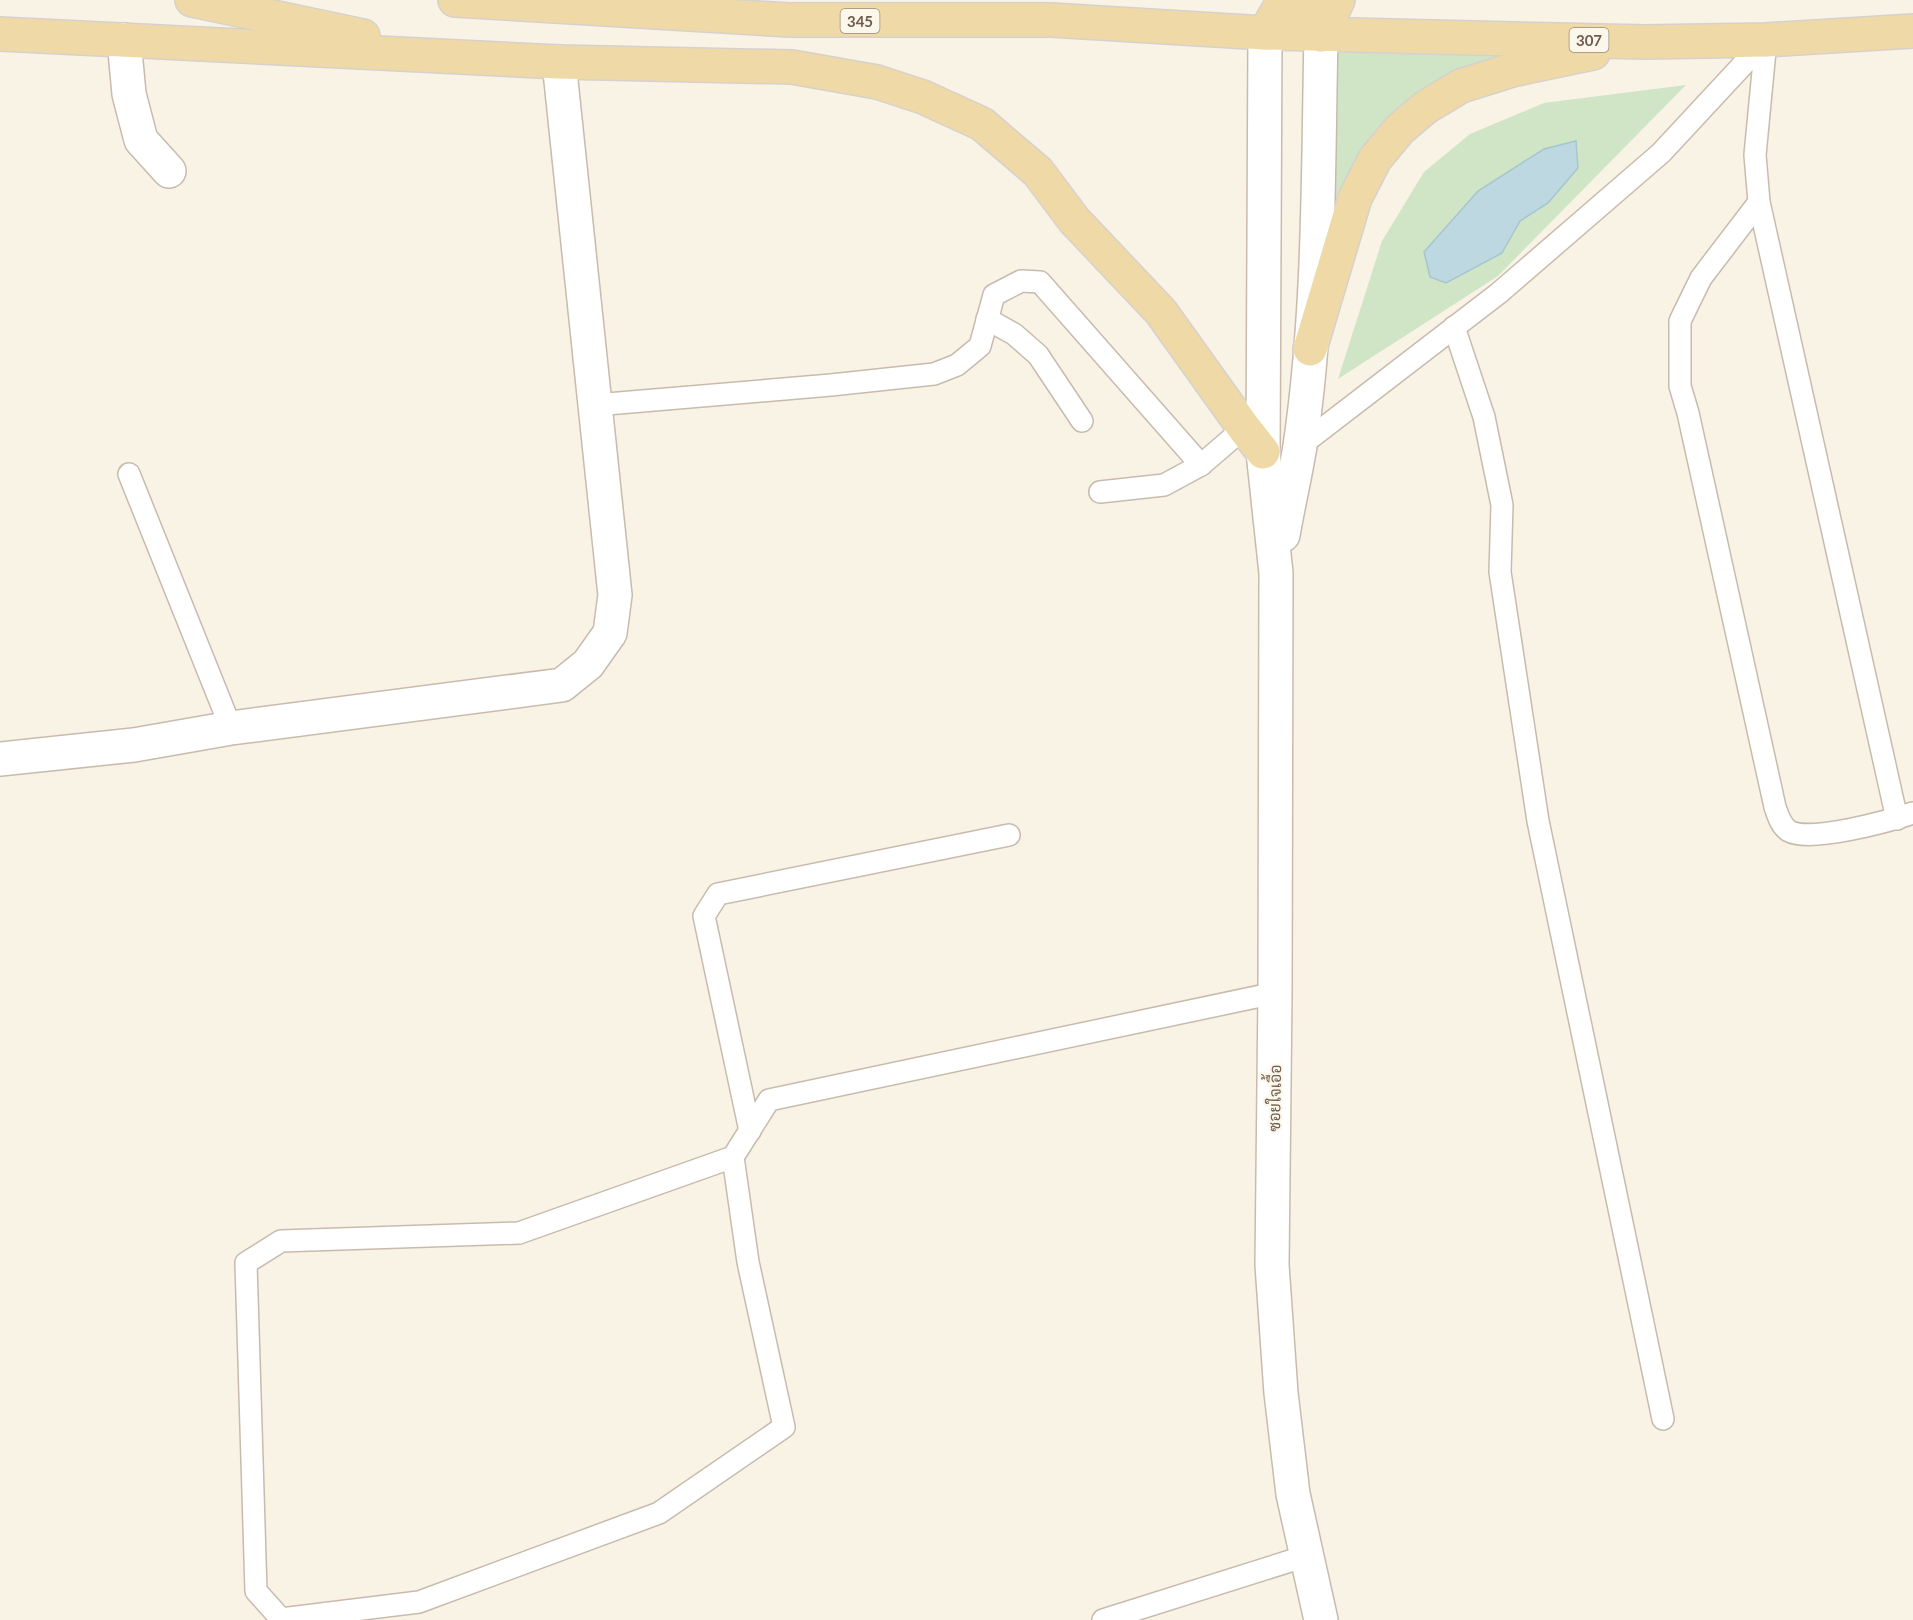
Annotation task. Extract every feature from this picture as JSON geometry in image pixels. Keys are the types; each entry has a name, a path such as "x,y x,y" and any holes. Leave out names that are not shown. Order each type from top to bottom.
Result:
{"main road":[{"path":"192,0 462,57"},
{"name":"345","path":"455,0 789,20 840,22 945,19 1051,20 1265,33"},
{"path":"840,22 901,0"},
{"path":"1051,20 1099,0"},
{"path":"1265,0 1265,33"},
{"path":"1265,33 1284,0"},
{"path":"1305,0 1321,35"},
{"path":"1321,35 1338,0"},
{"path":"696,66 789,20"},
{"name":"307","path":"1265,33 1645,42 1766,40 1913,31"},
{"path":"0,34 559,62 792,67 878,82 923,97 982,124 1038,172 1074,220 1161,312 1253,440"},
{"path":"1310,349 1355,198 1375,159 1400,129 1426,107 1461,87 1512,70 1645,42"}],"street":[{"path":"1265,33 1253,440 1275,573"},
{"path":"1275,573 1300,446 1310,349 1316,240 1321,35"},
{"path":"124,40 129,94 141,140 169,171"},
{"path":"0,759 134,745 231,728 562,685 588,664 610,633 615,595 559,62"},
{"name":"ซอยใจเอื้อ","path":"1275,573 1275,993 1272,1265 1281,1393 1293,1494 1321,1620"}],"lane":[{"path":"1759,202 1701,278 1680,321 1680,386 1774,807 1782,824 1790,831 1804,835 1828,833 1905,816 1759,202 1755,155 1766,40"},
{"path":"1300,446 1499,293 1661,153 1766,40"},
{"path":"595,405 934,374 957,365 980,346 994,295 1021,281 1040,282 1201,465"},
{"path":"987,319 1014,334 1038,355 1082,422"},
{"path":"1454,327 1484,417 1502,505 1500,572 1538,820 1663,1419"},
{"path":"1100,492 1164,485 1253,440"},
{"path":"129,474 231,728"},
{"path":"750,1131 704,916 718,894 1009,835"},
{"path":"733,1158 748,1262 784,1427 659,1513 419,1602 281,1619 256,1591 246,1263 281,1241 519,1233 733,1158 769,1100 1275,993"},
{"path":"1103,1620 1306,1556"}],"green space":[{"path":"1331,46 1571,56 1435,98 1316,241"},
{"path":"1686,85 1498,276 1338,379 1382,241 1424,172 1470,134 1544,103"}],"water":[{"path":"1576,141 1578,168 1548,203 1520,221 1502,253 1446,283 1430,277 1424,252 1478,191 1544,149"}]}
